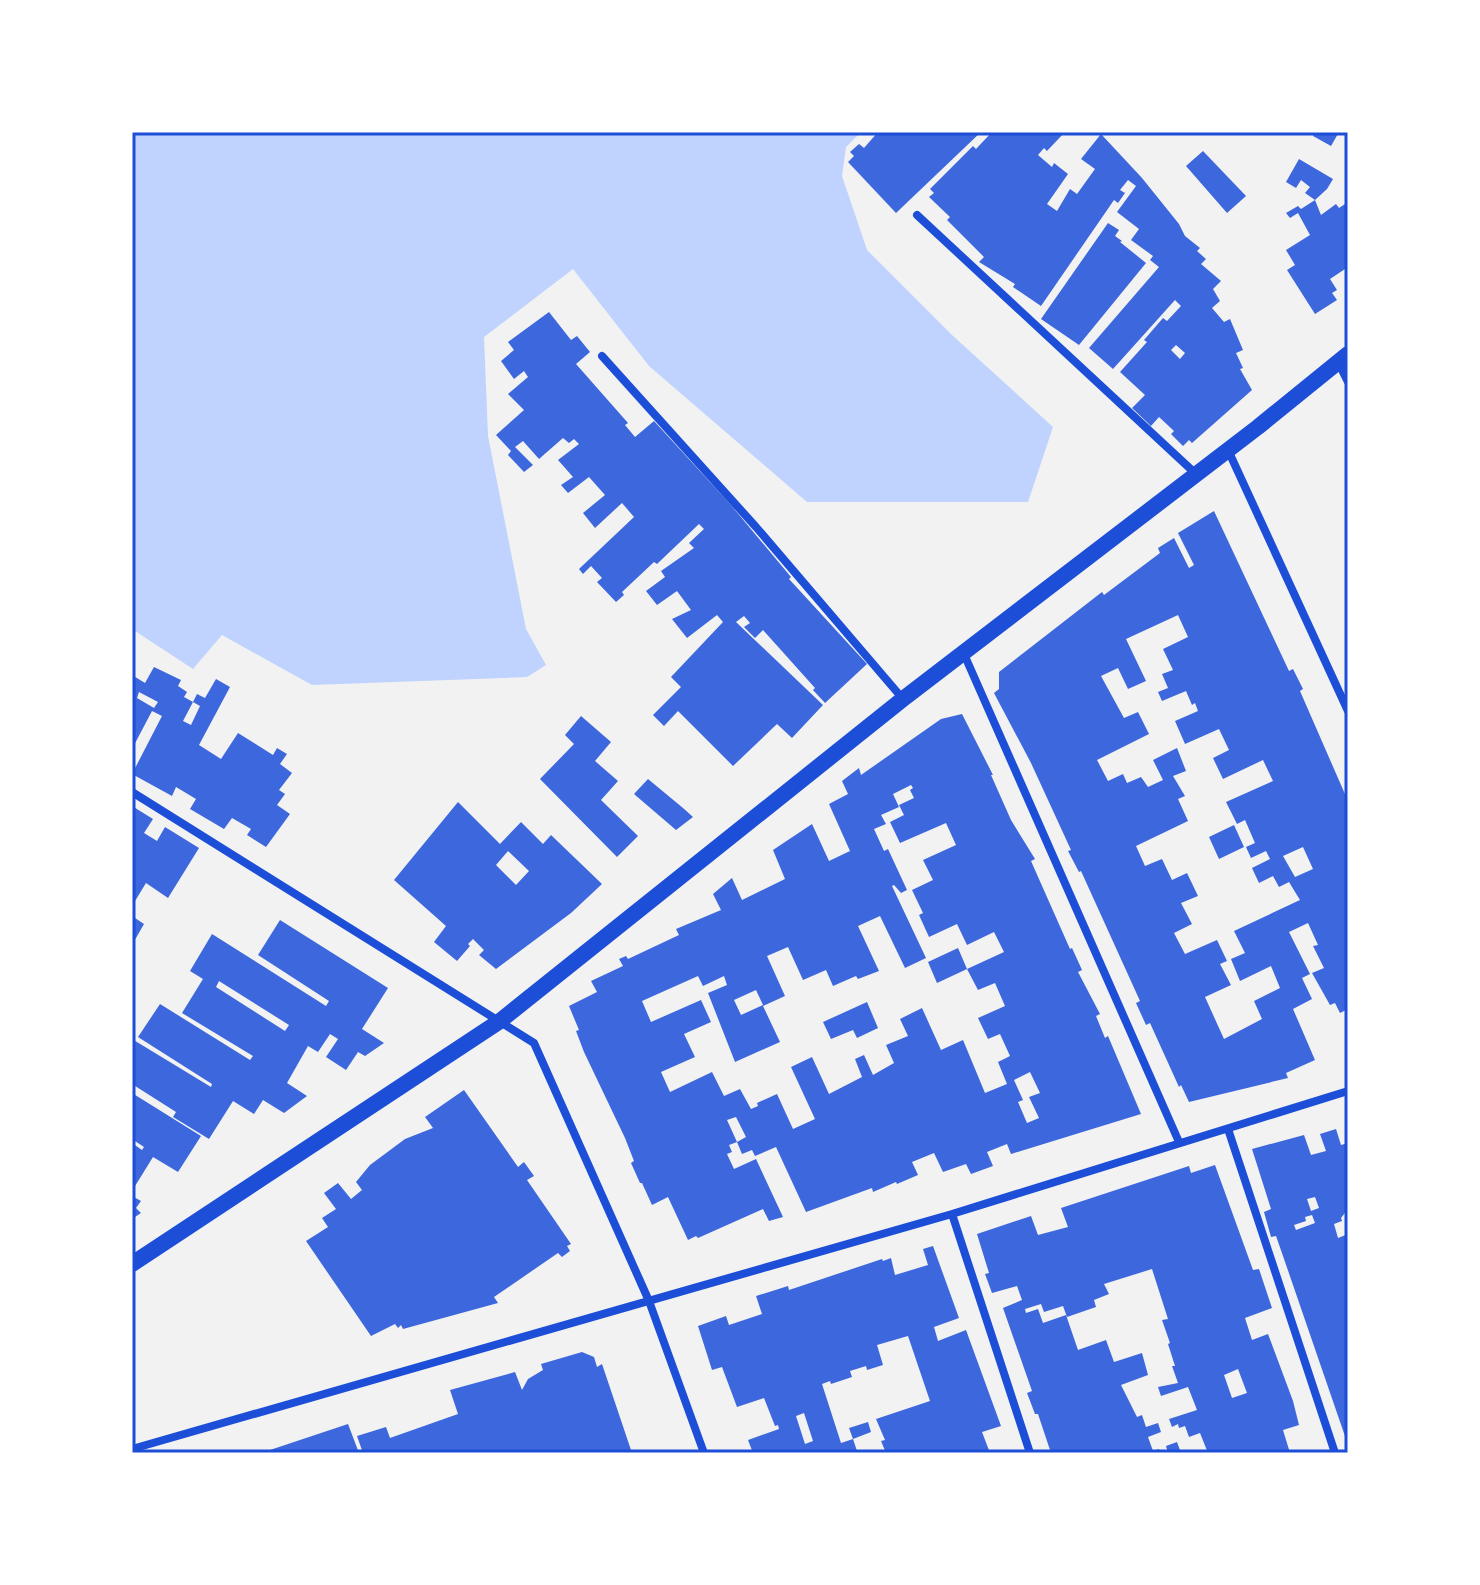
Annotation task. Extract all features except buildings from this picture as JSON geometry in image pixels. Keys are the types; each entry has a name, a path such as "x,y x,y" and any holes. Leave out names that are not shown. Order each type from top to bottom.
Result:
{"main road":[{"path":"132,1264 500,1021 903,699 1258,427 1343,358"}],"street":[{"path":"917,215 1196,474"},
{"path":"602,356 756,527 903,699"},
{"path":"1343,358 1348,382"},
{"path":"1227,449 1348,711"},
{"path":"964,654 1179,1142"},
{"path":"132,792 534,1043 649,1301 704,1453"},
{"path":"132,1449 952,1214 1348,1091"},
{"path":"1228,1129 1335,1453"},
{"path":"952,1214 1030,1453"}],"water":[{"path":"132,132 861,132 846,147 842,176 867,250 952,335 1053,427 1028,502 807,502 649,366 573,269 484,337 488,436 526,629 546,665 527,677 312,685 222,635 193,669 132,629"}]}
